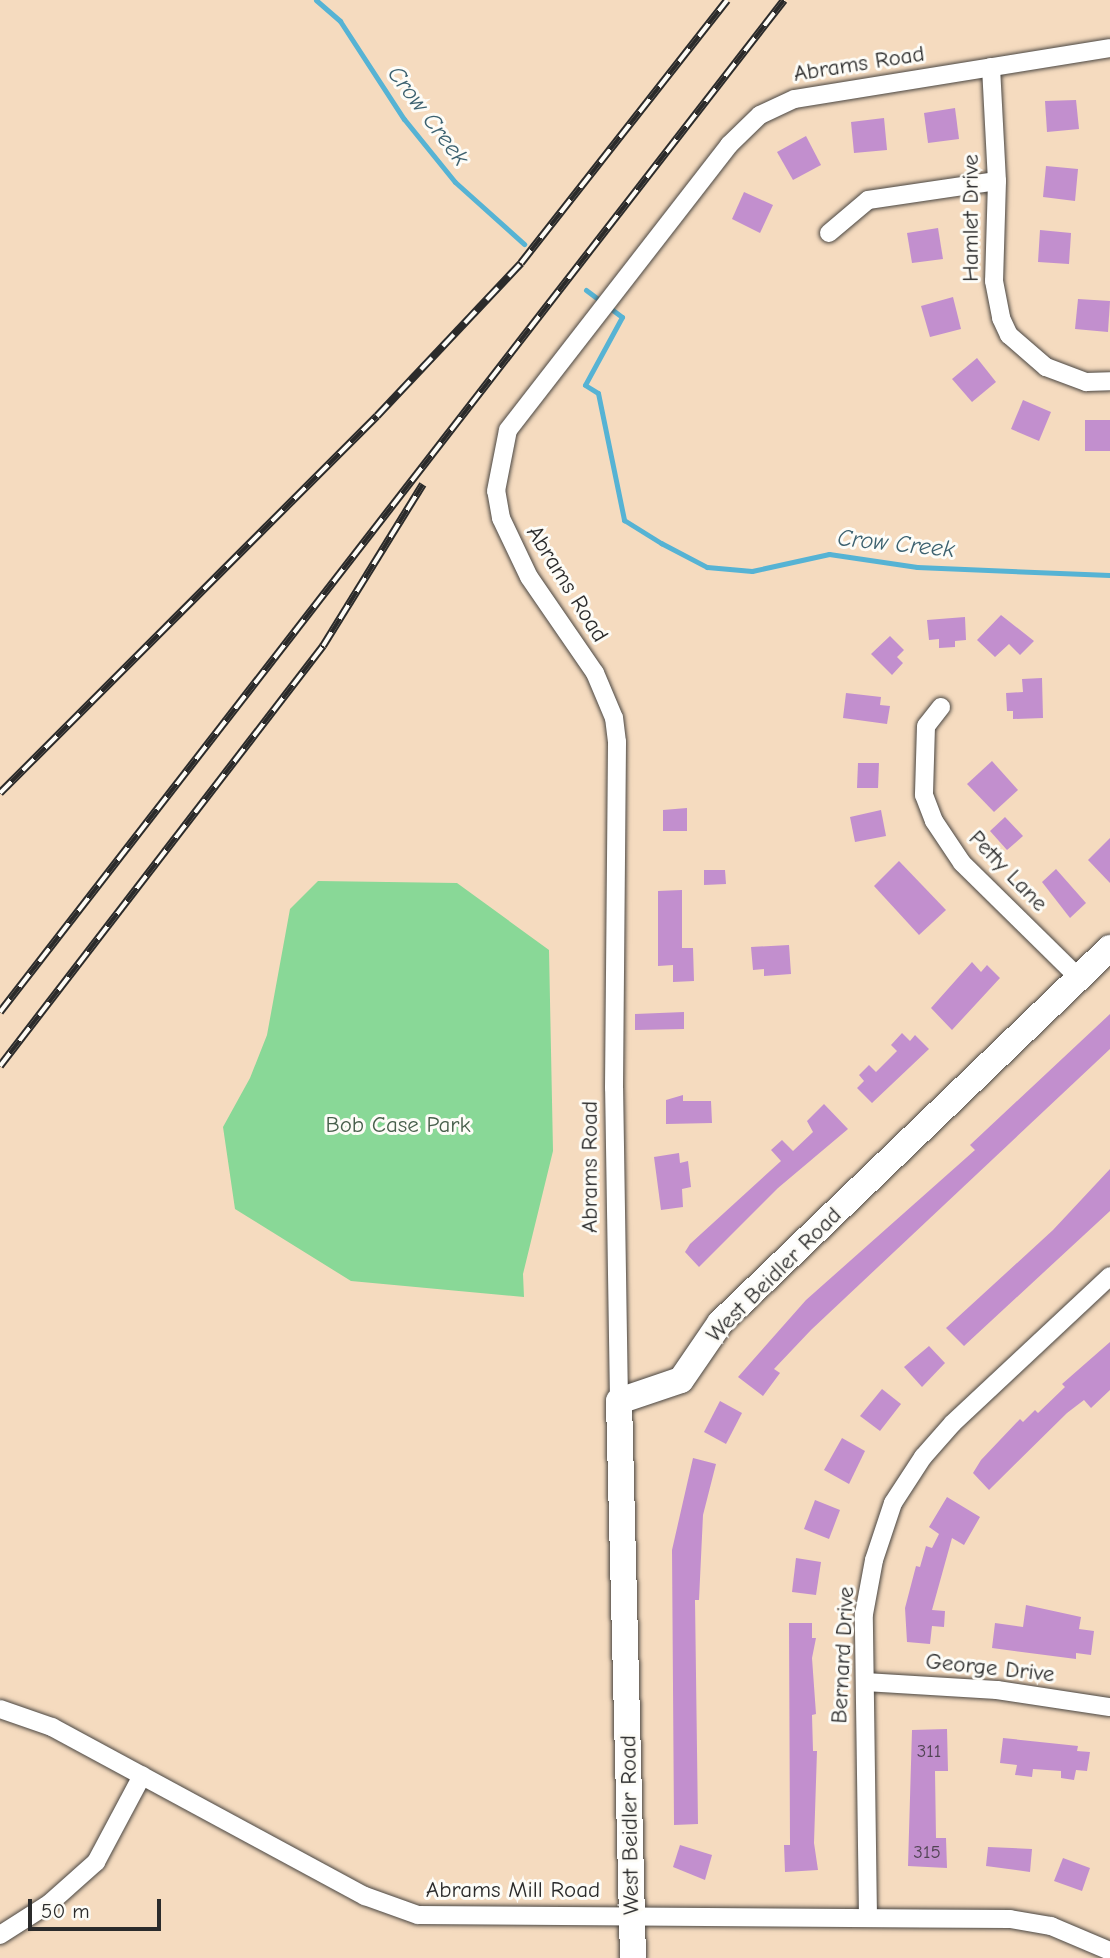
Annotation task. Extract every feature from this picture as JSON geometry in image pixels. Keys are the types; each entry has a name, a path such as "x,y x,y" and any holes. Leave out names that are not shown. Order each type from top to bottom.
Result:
{"street":[{"name":"Abrams Road","path":"619,1401 614,1088 617,742 614,718 595,673 512,547 496,491 508,430 613,290 736,136 771,108 795,99 1110,48"},
{"name":"Hamlet Drive","path":"991,67 998,181 994,281 1009,335 1046,367 1086,382 1110,381"},
{"path":"830,233 867,200 998,181"},
{"name":"Petty Lane","path":"941,707 926,726 924,795 934,821 962,863 1078,978"},
{"name":"West Beidler Road","path":"633,1958 619,1401 681,1380 720,1324 1110,948"},
{"name":"Bernard Drive","path":"868,1917 864,1614 874,1560 893,1503 923,1457 953,1423 1110,1276"},
{"name":"George Drive","path":"865,1682 998,1690 1110,1707"},
{"name":"Abrams Mill Road","path":"0,1709 52,1727 390,1908 461,1917 868,1917 1035,1922 1110,1951"},
{"path":"0,1935 50,1903 96,1862 142,1776"}],"green space":[{"name":"Bob Case Park","path":"318,881 457,883 549,950 553,1151 523,1274 524,1297 351,1281 235,1209 223,1127 250,1078 267,1035 290,909"}],"building":[{"path":"1076,100 1079,129 1047,132 1045,101"},
{"path":"955,108 959,139 928,143 924,113"},
{"path":"884,118 887,150 854,153 851,122"},
{"path":"806,136 821,165 793,180 777,152"},
{"path":"1046,166 1078,169 1075,201 1043,197"},
{"path":"744,192 773,205 760,233 732,219"},
{"path":"938,228 943,259 912,263 907,233"},
{"path":"1040,230 1071,233 1069,264 1038,262"},
{"path":"953,297 961,329 930,337 921,306"},
{"path":"1078,299 1110,301 1108,332 1075,329"},
{"path":"977,358 996,382 972,402 952,379"},
{"path":"1023,400 1051,412 1039,441 1011,429"},
{"path":"1085,420 1110,420 1110,451 1085,451"},
{"path":"1001,615 1034,641 1020,655 1009,644 995,657 977,640"},
{"path":"965,617 966,640 955,641 955,647 939,648 939,639 929,640 927,620"},
{"path":"890,636 904,650 897,657 903,663 892,675 871,654"},
{"path":"1042,678 1043,718 1013,719 1013,711 1007,711 1006,693 1023,692 1022,679"},
{"path":"846,693 881,697 880,705 890,706 887,724 843,718"},
{"path":"992,761 1018,790 994,812 967,784"},
{"path":"858,763 879,763 878,788 857,788"},
{"path":"687,808 687,831 663,831 663,810"},
{"path":"881,810 886,836 855,842 850,817"},
{"path":"1005,817 1023,836 1007,850 990,831"},
{"path":"1110,838 1110,883 1088,860"},
{"path":"899,861 946,910 919,935 874,886"},
{"path":"1056,869 1086,903 1070,918 1042,882"},
{"path":"704,870 725,870 726,884 704,885"},
{"path":"682,890 682,948 693,948 694,981 673,982 673,965 658,966 658,891"},
{"path":"789,945 791,974 764,976 764,969 753,970 751,947"},
{"path":"972,962 981,972 987,965 1000,978 952,1030 931,1008"},
{"path":"684,1012 684,1029 635,1030 635,1014"},
{"path":"1110,1014 1110,1049 811,1330 774,1369 780,1373 763,1396 738,1377 806,1300 975,1150 970,1145"},
{"path":"902,1033 910,1041 915,1035 929,1049 872,1103 857,1088 864,1081 859,1075 869,1065 876,1072 897,1051 891,1045"},
{"path":"683,1095 683,1101 711,1101 712,1123 666,1124 666,1100"},
{"path":"824,1104 848,1129 778,1188 699,1267 685,1252 690,1244 781,1161 771,1150 782,1140 793,1151 813,1132 807,1121"},
{"path":"679,1153 680,1163 688,1161 691,1187 682,1189 683,1207 661,1210 654,1157"},
{"path":"1110,1169 1110,1211 964,1346 946,1328 1053,1230"},
{"path":"1110,1342 1110,1390 1091,1408 1084,1400 1067,1413 989,1490 973,1473 981,1460 1020,1419 1023,1422 1035,1410 1038,1413 1065,1387 1062,1384"},
{"path":"929,1346 945,1363 922,1387 904,1367"},
{"path":"882,1389 901,1404 880,1431 860,1416"},
{"path":"720,1401 742,1413 726,1444 704,1432"},
{"path":"842,1438 865,1451 849,1484 824,1470"},
{"path":"693,1458 716,1464 703,1515 699,1600 695,1600 698,1824 674,1825 672,1550"},
{"path":"947,1497 980,1517 964,1545 952,1538 932,1610 945,1611 944,1627 932,1626 930,1644 907,1642 905,1608 916,1566 920,1567 926,1546 932,1548 939,1534 929,1527"},
{"path":"815,1500 840,1510 829,1539 804,1529"},
{"path":"796,1558 821,1562 816,1595 792,1592"},
{"path":"1026,1605 1081,1617 1079,1629 1094,1631 1091,1655 1076,1653 1076,1659 992,1648 995,1623 1023,1627"},
{"path":"789,1623 812,1623 812,1638 816,1638 812,1658 816,1714 812,1715 813,1751 817,1751 814,1843 818,1870 785,1872 784,1845 790,1845"},
{"path":"947,1729 948,1771 935,1771 936,1838 946,1838 947,1868 908,1866 912,1730"},
{"path":"1003,1738 1078,1746 1077,1751 1090,1752 1087,1771 1076,1770 1074,1780 1061,1778 1061,1771 1033,1769 1032,1777 1015,1775 1017,1765 1000,1763"},
{"path":"680,1845 712,1855 705,1880 673,1867"},
{"path":"988,1847 1032,1849 1030,1872 986,1866"},
{"path":"1063,1858 1090,1868 1082,1891 1054,1881"}],"waterway":[{"name":"Crow Creek","path":"316,0 340,21 404,119 455,182 524,244"},
{"name":"Crow Creek","path":"586,290 622,317 585,385 598,393 624,520 661,543 707,567 752,571 829,554 917,567 1110,575"}],"railway":[{"path":"0,793 377,416 521,263 727,0"},
{"path":"0,1012 784,0"},
{"path":"0,1066 323,646 423,484"}]}
